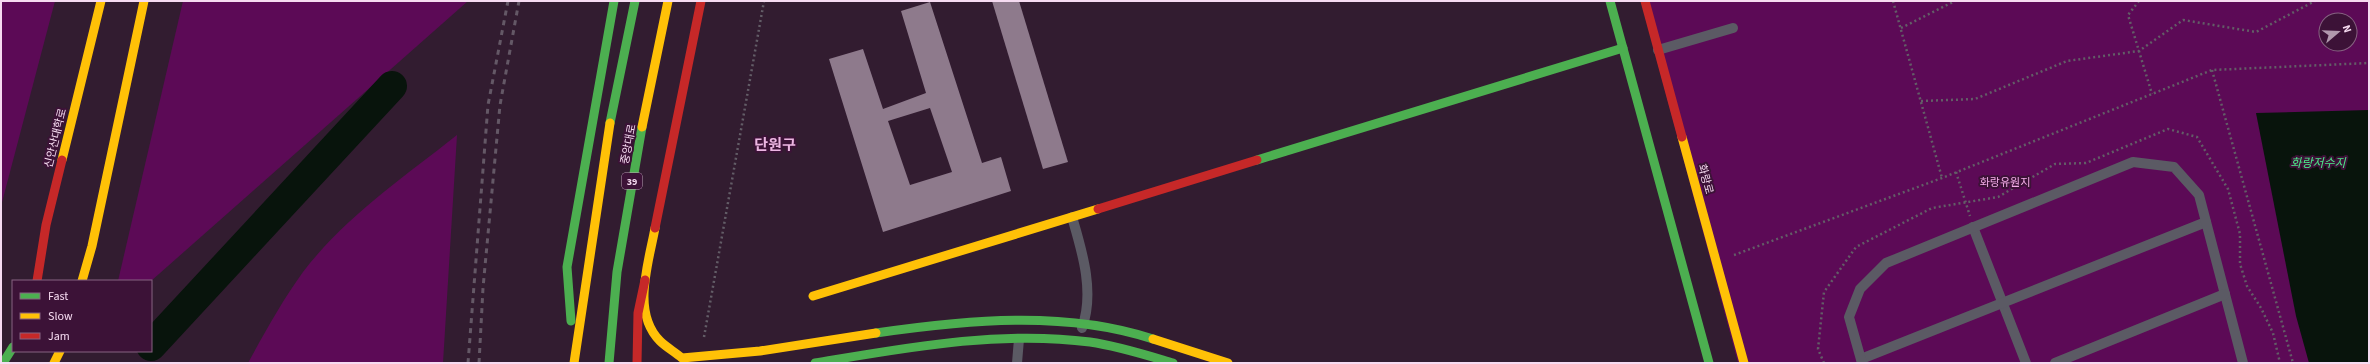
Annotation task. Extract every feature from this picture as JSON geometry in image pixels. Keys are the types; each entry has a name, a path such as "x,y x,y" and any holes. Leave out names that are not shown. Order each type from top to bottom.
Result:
{"street":[{"name":"신안산대학로","path":"37,280 46,225 100,1"},
{"path":"82,280 92,246 144,1"},
{"path":"575,361 567,266 614,1"},
{"name":"중앙대로","path":"575,361 605,144 635,1"},
{"name":"중앙대로","path":"609,363 611,311 622,236 668,1"},
{"path":"637,363 638,313 701,1"},
{"path":"1610,1 1709,363"},
{"name":"화랑로","path":"1645,1 1744,363"},
{"path":"814,296 1623,48"},
{"path":"645,280 645,314 658,340 682,358 760,351 937,324 1032,319 1084,324 1129,331 1228,363"},
{"path":"816,363 894,349 978,339 1019,338 1077,341 1130,351 1173,363"},
{"path":"3,363 12,349"},
{"path":"54,363 60,352"}],"lane":[{"path":"1658,50 1733,28"},
{"path":"2206,222 1861,361 1849,317 1860,289 1886,263 2133,162 2174,167 2199,195 2243,363"},
{"path":"1072,217 1083,257 1087,297 1084,324 1077,341"},
{"path":"1973,227 2026,363"},
{"path":"2055,363 2225,294"},
{"path":"1017,363 1019,338"}],"path":[{"path":"700,356 764,1"},
{"path":"1893,1 1942,178"},
{"path":"1901,28 1955,1"},
{"path":"2139,1 2128,15 2152,94"},
{"path":"1921,101 1975,99 2067,61 2139,51 2183,20 2256,32 2314,1"},
{"path":"1716,261 1942,178 2212,70 2369,63"},
{"path":"2212,70 2293,363"},
{"path":"1824,363 1818,349 1824,292 1856,247 1932,208 1998,197 2054,164 2086,163 2110,151 2168,129 2197,137 2228,189 2240,234 2240,264 2247,286 2261,308 2273,333 2280,363"},
{"path":"1956,172 1973,227"}],"green space":[{"path":"1,1 55,1 1,206"},
{"path":"183,1 468,1 152,280 118,280"},
{"name":"화랑유원지","path":"1641,1 2369,1 2369,363 1738,363"},
{"path":"457,135 443,363 248,363 267,328 303,272 337,233 396,182"}],"water":[{"name":"화랑저수지","path":"2369,110 2369,363 2309,363 2296,316 2256,113"}],"building":[{"path":"992,1 1019,1 1068,162 1043,169"},
{"path":"930,2 982,163 1001,157 1011,191 883,232 829,59 863,49 883,109 926,93 901,11","holes":["930,108 952,172 910,185 888,121"]}],"waterway":[{"path":"152,345 392,86"}],"railway":[{"path":"468,363 488,105 508,1"},
{"path":"479,363 483,288 500,105 519,1"}],"traffic: fast":[{"path":"571,321 567,267 614,1"},
{"path":"610,123 635,1"},
{"path":"1610,1 1709,363"},
{"path":"1257,160 1623,48"},
{"path":"609,363 617,272 642,127"},
{"path":"876,333 945,324 1015,320 1085,324 1120,330 1153,339"},
{"path":"815,363 952,342 1021,338 1090,342 1121,348 1173,363"},
{"path":"3,363 12,349"}],"traffic: slow":[{"path":"62,160 101,1"},
{"path":"82,280 92,246 144,1"},
{"path":"642,127 668,1"},
{"path":"574,363 610,123"},
{"path":"1682,137 1744,363"},
{"path":"813,296 1098,209"},
{"path":"655,228 644,286 646,316 651,329 660,341 682,358 760,351 876,333"},
{"path":"1153,339 1228,363"},
{"path":"54,363 60,352"}],"traffic: jam":[{"path":"655,228 701,1"},
{"path":"1645,1 1682,137"},
{"path":"37,280 46,225 62,160"},
{"path":"1098,209 1257,160"},
{"path":"637,363 638,313 645,280"}],"district":[{"name":"단원구","path":"775,145"}]}
